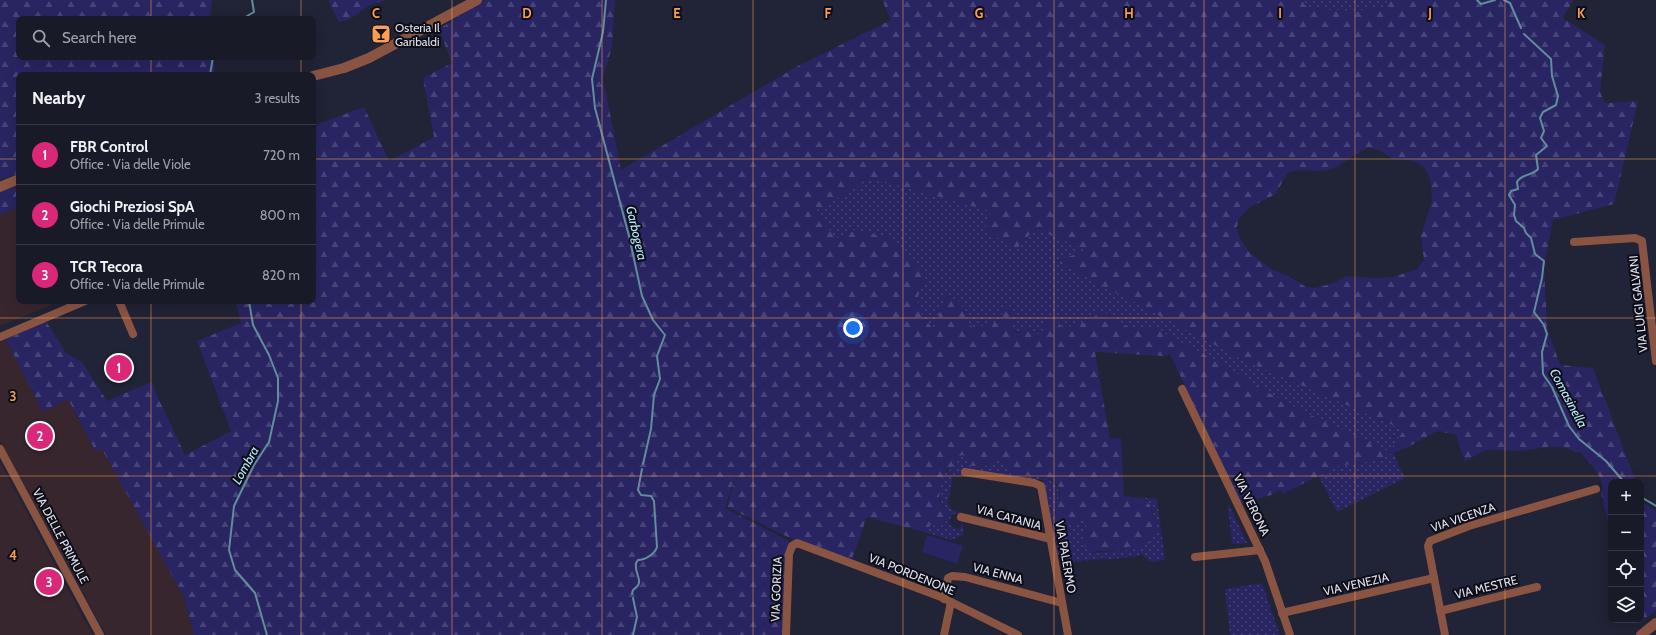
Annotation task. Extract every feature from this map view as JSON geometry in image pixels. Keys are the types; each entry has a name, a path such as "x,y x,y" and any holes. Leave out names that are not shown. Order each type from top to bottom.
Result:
{"street":[{"path":"316,75 344,68 369,58 477,0"},
{"path":"0,187 16,180"},
{"name":"VIA LUIGI GALVANI","path":"1574,242 1635,238 1642,240 1653,304 1656,358"},
{"path":"0,337 78,304"},
{"path":"120,304 133,334"},
{"name":"VIA VERONA","path":"1182,389 1267,564 1290,635"},
{"name":"VIA DELLE PRIMULE","path":"0,449 100,635"},
{"name":"VIA PALERMO","path":"965,472 1039,484 1042,488 1068,635"},
{"name":"VIA VICENZA","path":"1445,635 1428,545 1431,540 1469,526 1596,489"},
{"name":"VIA CATANIA","path":"961,517 1051,539"},
{"name":"VIA PORDENONE","path":"793,545 804,545 948,600 1018,635"},
{"name":"VIA GORIZIA","path":"786,635 789,557 793,545"},
{"path":"1195,557 1260,550"},
{"name":"VIA ENNA","path":"948,600 948,578 954,576 965,577 1062,603"},
{"name":"VIA VENEZIA","path":"1282,613 1434,578"},
{"name":"VIA MESTRE","path":"1440,611 1537,587"},
{"path":"944,635 948,600"},
{"path":"1641,635 1656,623"}],"shaded area":[{"path":"16,208 16,304 53,304 0,326 0,215"},
{"path":"6,340 43,412 68,399 95,451 102,448 183,595 194,635 106,635 0,441 0,342"},
{"path":"0,462 86,623 93,635 0,635"}],"green space":[{"path":"0,0 212,0 210,16 16,16 16,60 213,60 215,68 214,72 16,72 16,174 0,180"},
{"path":"328,0 387,0 370,5 350,19 339,22"},
{"path":"484,0 615,0 612,47 603,78 621,170 796,67 891,20 882,0 1302,0 1305,5 1311,8 1343,11 1384,8 1391,0 1573,0 1563,18 1605,45 1600,92 1605,103 1638,101 1614,204 1553,220 1544,266 1547,327 1560,365 1593,368 1635,479 1608,479 1608,521 1601,492 1603,489 1602,484 1598,473 1579,451 1575,453 1570,449 1563,447 1548,447 1524,451 1487,450 1465,462 1456,435 1437,431 1408,447 1377,460 1338,466 1283,494 1281,490 1271,495 1241,504 1170,354 1163,356 1095,352 1110,439 1121,438 1124,496 1142,498 1150,505 1155,524 1155,533 1152,540 1145,546 1134,549 1089,552 1084,541 1084,521 1078,519 1074,524 1070,524 1056,514 1055,509 1060,494 1059,488 1055,482 1051,479 1013,473 999,461 994,461 985,466 973,466 963,455 958,457 956,466 947,470 940,481 939,500 948,514 945,524 941,526 930,525 928,533 867,517 852,559 792,539 727,507 737,469 725,508 789,541 783,635 194,635 183,595 102,449 96,452 68,399 43,412 6,340 39,323 47,323 66,353 82,362 107,401 151,382 185,455 231,431 197,341 241,323 237,304 316,304 316,125 364,107 389,161 434,137 423,78 452,63 439,29","holes":["1369,148 1379,150 1391,158 1413,161 1423,166 1428,173 1431,183 1432,201 1421,236 1424,260 1417,269 1393,277 1373,278 1346,276 1334,283 1315,288 1306,287 1288,276 1271,269 1249,252 1239,237 1237,228 1238,220 1249,208 1276,194 1287,173 1297,170 1328,170","872,178 990,211 985,230 1016,249 1035,229 1088,250 1056,261 1243,360 1404,430 1389,452 1298,409 1251,383 1226,366 1156,329 1129,327 1100,311 1089,322 1075,324 1063,330 1058,321 1048,318 1042,332 1035,336 1027,329 1018,333 1011,330 1012,306 1003,308 1001,320 974,329 967,321 960,302 945,296 934,330 923,316 918,305 919,294 925,277 890,238 855,230 836,239 815,211"]},
{"path":"1302,0 1391,0 1384,8 1343,11 1311,8 1305,5"},
{"path":"872,178 990,211 1016,248 1035,229 1088,250 1057,261 1243,360 1404,430 1389,452 1298,409 1251,383 1226,366 1156,329 1129,327 1101,311 1089,322 1075,324 1063,330 1042,332 1035,336 1011,330 1001,320 974,329 967,321 960,302 935,331 919,312 917,295 855,230 836,239 815,211"},
{"path":"16,186 16,208 0,215 0,192"},
{"path":"1393,452 1405,478 1337,512 1318,475 1338,466 1377,460"},
{"path":"963,455 966,456 973,466 985,466 994,461 999,461 1004,463 1016,474 1045,478 1055,483 1058,488 1059,498 1055,514 1067,523 1078,519 1084,521 1086,525 1084,541 1089,552 1092,553 1134,549 1155,533 1155,522 1150,507 1143,499 1138,497 1157,499 1165,560 1150,562 1141,553 1138,556 1105,560 1103,558 1098,559 1097,561 1095,559 1089,560 1087,562 1085,560 1080,561 1079,563 1076,561 1071,562 1070,565 1060,564 1043,480 966,471 962,474 964,476 953,476 948,503 951,509 963,513 953,514 949,521 950,525 956,529 959,528 963,522 963,535 951,540 928,533 930,525 936,525 946,509 940,498 939,486 941,480 948,471 954,467 958,457"},
{"path":"1644,503 1656,511 1656,610 1644,620"},
{"path":"1229,505 1247,543 1232,544"},
{"path":"927,535 963,546 957,564 922,552"},
{"path":"1262,583 1280,635 1230,635 1225,589"}],"waterway":[{"name":"Lombra","path":"247,16 254,12 252,0"},
{"name":"Garbogera","path":"606,0 603,32 592,79 595,108 629,236 642,296 653,320 665,335 657,356 660,379 654,395 651,429 643,464"},
{"path":"1477,0 1481,4 1495,0"},
{"path":"1504,0 1510,3 1521,28"},
{"name":"Comasinella","path":"1524,34 1551,59 1552,76 1558,96 1556,105 1543,112 1540,118 1544,131 1541,138 1547,146 1536,155 1538,169 1533,173 1519,179 1517,182 1518,189 1511,191 1509,195 1515,205 1514,215 1516,221 1524,228 1526,233 1531,238 1535,254 1544,261 1542,278 1534,312 1544,325 1547,334 1542,352 1543,374 1552,387 1569,426 1579,439 1606,461 1621,479"},
{"name":"Lombra","path":"210,72 212,60"},
{"name":"Lombra","path":"250,304 253,325 269,355 278,378 278,401 269,442 254,465 234,506 229,550 235,570 255,593 267,635"},
{"name":"Garbogera","path":"632,594 633,590 639,584 636,563 638,560 644,559 652,554 657,547 654,501 651,496 641,495 638,490 642,469"},
{"name":"Comasinella","path":"1644,499 1656,506"},
{"name":"Garbogera","path":"633,598 637,617 633,635"}],"place":[{"name":"Osteria Il Garibaldi","path":"381,34"},
{"name":"FBR Control","path":"119,368"},
{"name":"Giochi Preziosi SpA","path":"40,436"},
{"name":"TCR Tecora","path":"49,582"}]}
